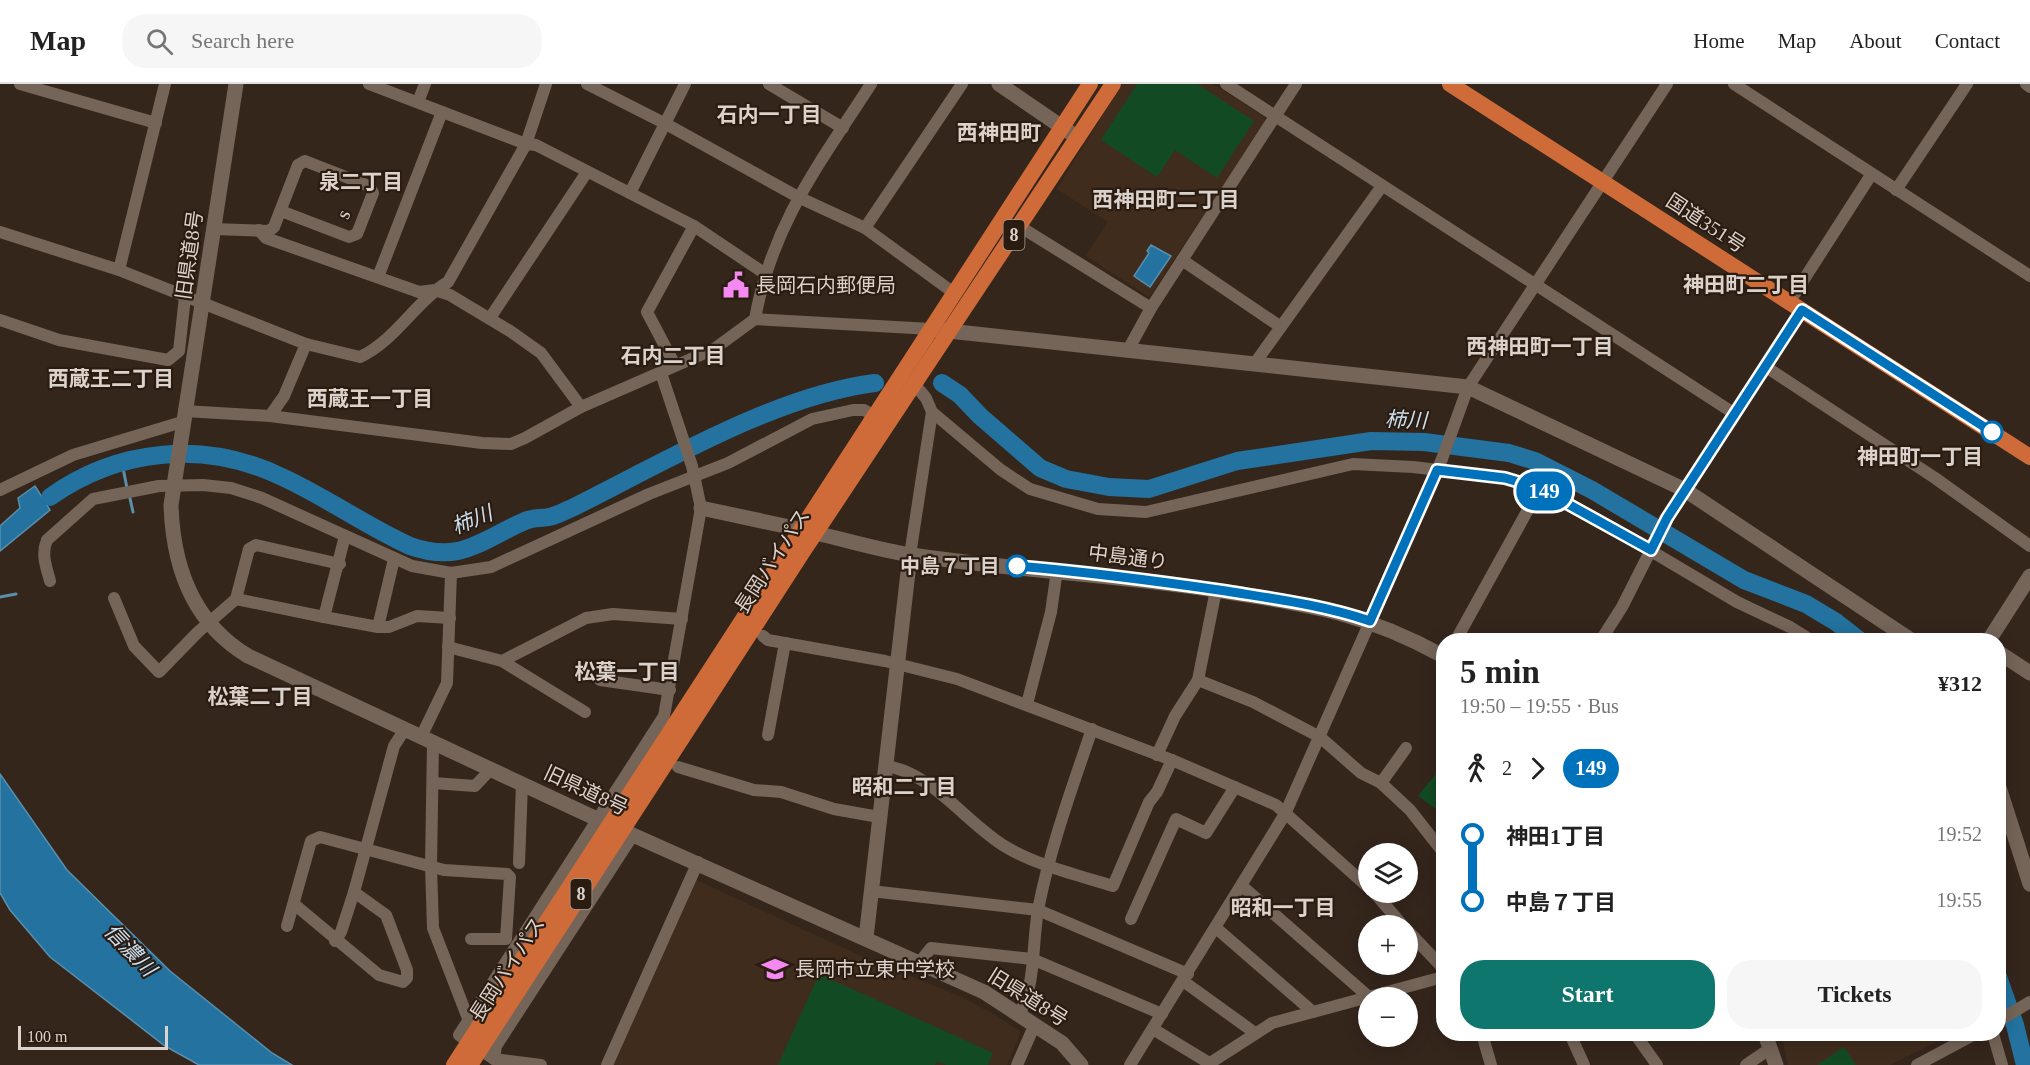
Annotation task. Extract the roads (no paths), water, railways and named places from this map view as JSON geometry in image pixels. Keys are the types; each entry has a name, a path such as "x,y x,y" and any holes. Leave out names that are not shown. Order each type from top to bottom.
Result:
{"highway":[{"name":"長岡バイパス","path":"464,1062 807,531 873,415 1090,84"},
{"name":"長岡バイパス","path":"807,531 915,385 1113,84"},
{"name":"国道351号","path":"1450,84 2030,457"}],"street":[{"path":"20,84 156,123"},
{"path":"119,270 165,84"},
{"name":"旧県道8号","path":"236,84 171,505 174,550 188,589 208,623 225,640 248,656 597,819 698,862 984,992 1020,1013 1062,1043 1082,1065"},
{"path":"369,84 526,144 536,145 694,226 764,273"},
{"path":"418,102 425,84"},
{"path":"0,232 119,270 306,344 360,357 417,310 435,290 448,282 526,144 546,84"},
{"path":"587,84 666,124 798,197 865,228 954,293"},
{"path":"630,193 686,84"},
{"path":"769,84 843,128"},
{"path":"755,319 764,273 774,244 798,197 871,84"},
{"path":"865,228 962,84"},
{"path":"999,84 1078,138"},
{"path":"1226,84 1734,414"},
{"path":"1128,350 1151,308 1296,84"},
{"path":"1130,1065 1285,814 1439,465 1468,387 1667,84"},
{"path":"1734,84 2030,276"},
{"path":"1896,190 1967,84"},
{"path":"2026,84 2030,87"},
{"path":"378,278 442,112"},
{"name":"s","path":"259,230 269,231 274,227 298,165 305,161 369,186 373,194 357,234 349,237 281,211"},
{"path":"490,318 587,172"},
{"path":"1605,633 1667,518 1766,367 1796,306 1871,175"},
{"path":"1255,363 1382,186"},
{"path":"675,365 647,312 694,226"},
{"path":"1019,226 1151,308"},
{"path":"214,229 259,230 266,238 419,292 435,290 450,295 490,318 541,353 581,407"},
{"path":"1182,260 1281,327"},
{"path":"0,320 59,340 168,360 178,351 185,297"},
{"path":"0,490 73,455 182,422 270,416 511,444 581,407 721,345 755,319 930,329 1468,387 1685,490 1900,633"},
{"path":"270,416 284,396 306,344"},
{"path":"1766,367 1926,472 2030,546"},
{"path":"541,1065 494,1059 459,1035 664,716 701,508 693,471 661,373"},
{"path":"915,385 926,398 932,412 1001,470 1030,489 1086,507 1118,512 1146,512 1353,464 1439,465 1505,478 1539,488 1652,548 1737,602 1800,633"},
{"path":"50,581 44,558 47,540 93,498 173,482 218,486 245,492 303,514 412,567 452,573 490,567 693,471 728,463 812,419 853,410 864,410 873,415"},
{"path":"866,938 910,555 932,412"},
{"path":"1460,633 1539,488"},
{"name":"中島通り","path":"701,508 910,555 1058,570 1308,604 1370,621 1402,634 1436,652"},
{"path":"324,616 340,564 345,536"},
{"path":"114,598 130,640 141,657 159,672 208,623 236,599 249,549 256,545 340,564"},
{"path":"378,627 394,559"},
{"path":"1027,704 1051,612 1058,570"},
{"path":"452,573 447,682 427,740 433,783 431,866 435,938 469,1021"},
{"path":"1993,633 2030,576"},
{"path":"1157,755 1175,716 1198,680 1216,590"},
{"path":"236,599 378,627 389,627 417,616 450,618"},
{"path":"502,661 586,618 613,614 682,619"},
{"path":"763,636 768,640 897,663 957,679 1172,760 1276,805 1358,878"},
{"path":"768,735 786,643"},
{"path":"448,647 502,661 585,712"},
{"path":"2006,657 2030,673"},
{"path":"600,680 670,690"},
{"path":"1198,680 1253,702 1320,737 1361,773 1381,783 1410,810 1436,843"},
{"path":"334,941 341,932 354,892 394,746 405,729"},
{"path":"1020,1013 1028,997 1038,910 1048,864 1092,729"},
{"path":"1381,783 1406,748"},
{"path":"885,766 909,772 1006,847 1113,886 1149,802 1158,792 1172,760"},
{"path":"678,767 746,788 781,792 834,809 879,817"},
{"path":"433,783 475,786 491,769"},
{"path":"519,863 522,784"},
{"path":"1131,919 1176,819 1206,833 1235,787"},
{"path":"2006,809 2029,881"},
{"path":"494,1059 496,1046 633,835"},
{"path":"287,926 311,841 315,838 365,848 444,870 507,874 510,877 506,939 471,939"},
{"path":"607,1065 698,862"},
{"path":"1242,886 1358,987"},
{"path":"871,891 1038,910 1186,977 1255,1034"},
{"path":"294,904 334,941 379,975 403,982 407,978 407,970 386,915 354,892"},
{"path":"1383,903 1394,915"},
{"path":"1216,928 1313,1012"},
{"path":"1418,942 1436,961"},
{"path":"919,963 931,948 1032,959 1162,1014"},
{"path":"1404,987 1436,978"},
{"path":"1153,1029 1208,1064 1272,1023 1358,1000"},
{"path":"2006,1016 2026,1005"},
{"path":"1017,1065 1035,1024"},
{"path":"1484,1041 1491,1065"},
{"path":"1573,1041 1584,1065"},
{"path":"1640,1041 1657,1065"},
{"path":"1746,1065 1768,1041 1776,1065"},
{"path":"1917,1065 1962,1041"},
{"path":"1995,1041 2002,1065"}],"water":[{"path":"1151,245 1171,256 1150,287 1134,276 1149,253 1147,251"},
{"path":"35,486 50,510 0,551 0,526 20,508 18,498"},
{"name":"信濃川","path":"0,774 67,870 170,971 272,1053 292,1065 199,1065 165,1046 50,957 10,910 0,893"}],"waterway":[{"name":"柿川","path":"50,497 105,468 133,459 193,454 253,465 282,477 410,546 428,551 457,551 483,542 528,520 561,513 683,451 760,416 799,401 875,383"},
{"name":"柿川","path":"942,383 960,395 980,416 1040,468 1066,479 1109,487 1149,489 1237,461 1371,441 1424,442 1509,453 1535,461 1592,490 1744,580 1806,604 1850,633"},
{"path":"122,463 127,488"},
{"path":"129,494 133,512"},
{"path":"0,597 16,594"},
{"name":"柿川","path":"2006,1000 2025,1065"}],"place":[{"name":"長岡石内郵便局","path":"736,285"},
{"name":"中島７丁目","path":"1017,566"},
{"name":"長岡市立東中学校","path":"775,969"}],"district":[{"name":"石内一丁目","path":"769,115"},
{"name":"西神田町","path":"999,133"},
{"name":"泉二丁目","path":"361,182"},
{"name":"西神田町二丁目","path":"1166,200"},
{"name":"神田町二丁目","path":"1746,285"},
{"name":"西神田町一丁目","path":"1540,347"},
{"name":"石内二丁目","path":"673,356"},
{"name":"西蔵王二丁目","path":"111,379"},
{"name":"西蔵王一丁目","path":"370,399"},
{"name":"神田町一丁目","path":"1920,457"},
{"name":"松葉一丁目","path":"627,672"},
{"name":"松葉二丁目","path":"260,697"},
{"name":"昭和二丁目","path":"904,787"},
{"name":"昭和一丁目","path":"1283,908"}]}
